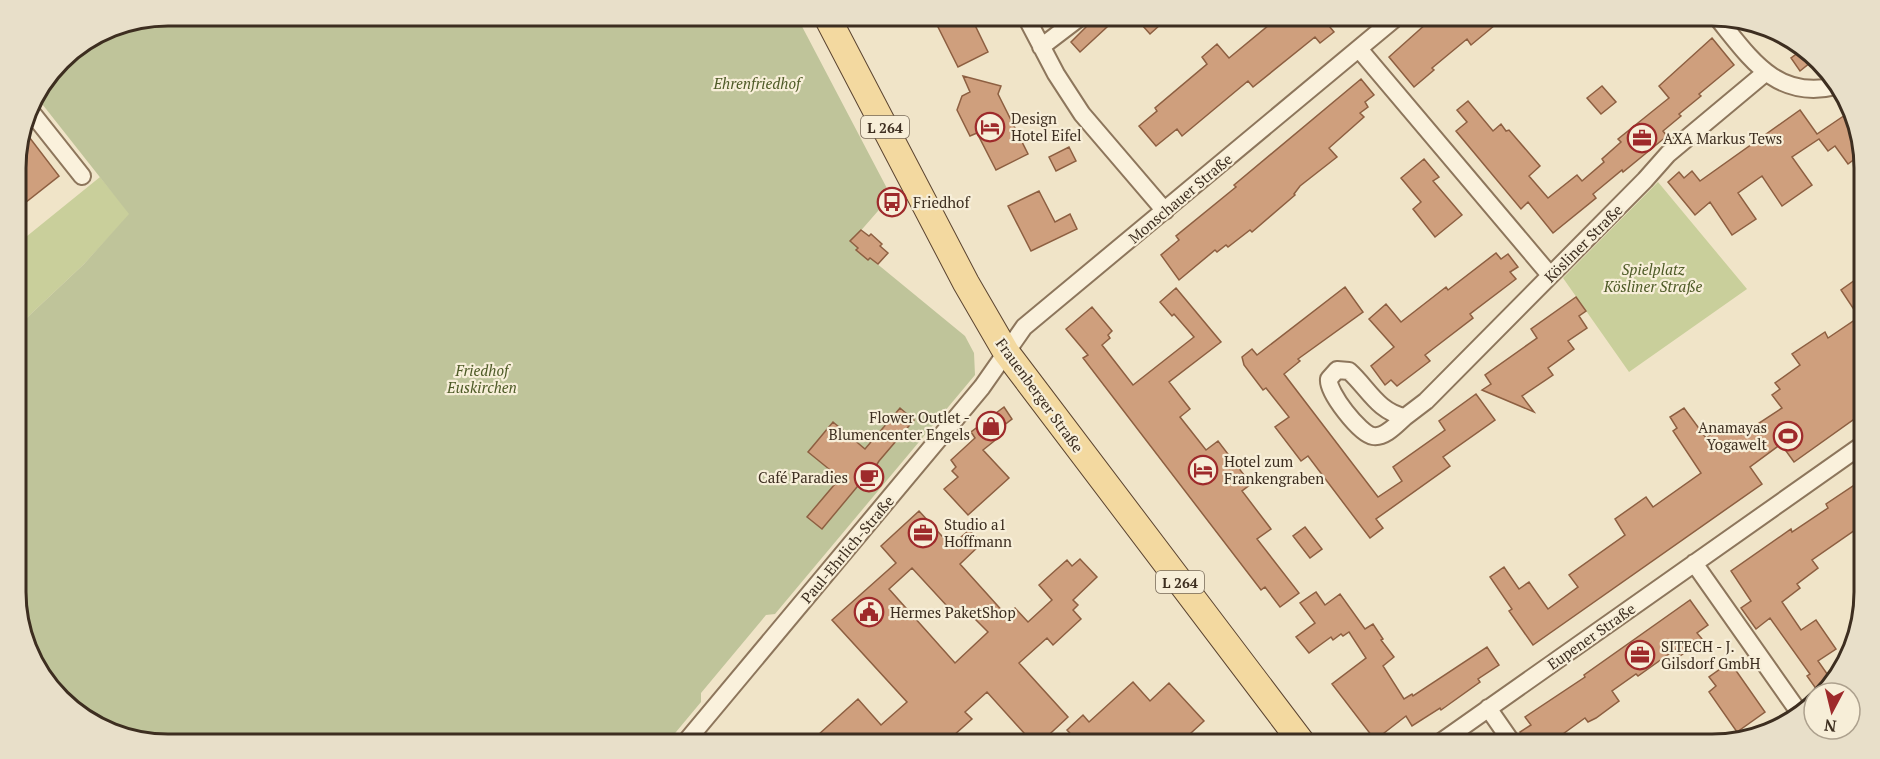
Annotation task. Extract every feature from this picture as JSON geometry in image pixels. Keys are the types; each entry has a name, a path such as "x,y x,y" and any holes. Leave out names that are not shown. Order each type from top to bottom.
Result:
{"main road":[{"name":"Frauenberger Straße","path":"832,26 966,283 1006,352 1295,733"}],"street":[{"path":"1030,26 1056,74 1082,114 1165,211"},
{"path":"1041,47 1069,26"},
{"name":"Monschauer Straße","path":"1006,352 1023,327 1386,26"},
{"path":"1725,27 1765,73 1778,82 1800,88 1830,87"},
{"path":"1359,49 1550,275"},
{"name":"Kösliner Straße","path":"1405,417 1395,416 1379,406 1349,371 1337,370 1329,379 1330,391 1364,432 1372,436 1381,436 1426,401 1668,154 1765,73"},
{"path":"35,117 82,176"},
{"name":"Paul-Ehrlich-Straße","path":"693,734 982,387 1006,352"},
{"name":"Eupener Straße","path":"1453,733 1854,450"},
{"path":"1694,563 1796,706"},
{"path":"1488,708 1505,733"}],"green space":[{"name":"Friedhof Euskirchen","path":"167,26 802,26 891,196 851,242 858,248 856,250 868,260 870,258 965,336 974,353 975,375 775,614 766,615 701,693 701,702 675,734 167,734 139,731 104,719 88,710 49,671 40,655 28,620 26,592 26,319 84,264 129,214 41,102 49,88 81,55 96,44 130,30"},
{"path":"100,177 130,214 84,264 26,319 26,237"},
{"name":"Spielplatz Kösliner Straße","path":"1658,182 1747,289 1629,372 1563,278"}],"building":[{"path":"938,26 975,26 988,52 958,67"},
{"path":"1087,26 1108,26 1080,52 1071,42"},
{"path":"1143,26 1159,26 1150,34"},
{"path":"1268,26 1329,26 1334,32 1320,43 1315,37 1253,87 1248,81 1182,136 1177,129 1156,146 1139,126 1157,111 1155,108 1207,64 1202,57 1217,44 1229,58"},
{"path":"1424,26 1494,26 1471,45 1467,39 1432,68 1434,70 1414,87 1389,57"},
{"path":"1712,38 1734,65 1679,114 1681,116 1663,131 1667,136 1593,194 1596,198 1553,233 1528,202 1521,209 1456,131 1467,122 1457,110 1468,101 1493,131 1501,124 1506,131 1509,130 1540,166 1529,176 1548,198 1577,175 1582,181 1604,162 1602,159 1621,142 1618,139 1669,98 1659,86"},
{"path":"1797,53 1809,64 1800,71 1791,58"},
{"name":"Design Hotel Eifel","path":"963,76 1001,86 998,94 1028,154 996,170 977,133 970,136 957,110 962,96 970,92"},
{"path":"1361,79 1374,95 1365,102 1368,107 1360,113 1364,117 1329,148 1337,157 1300,186 1295,195 1252,232 1250,230 1228,247 1226,245 1217,252 1215,250 1179,280 1161,255 1179,240 1176,236"},
{"path":"1602,86 1616,102 1601,114 1587,98"},
{"path":"1800,110 1817,134 1845,115 1850,130 1854,160 1848,164 1835,146 1828,151 1819,139 1792,157 1812,185 1782,206 1762,176 1738,193 1756,219 1732,235 1710,202 1695,215 1668,182 1679,172 1684,178 1692,171 1700,181"},
{"path":"29,137 59,176 26,202 26,158"},
{"path":"1069,147 1076,161 1056,171 1049,157"},
{"path":"1424,159 1439,177 1433,181 1462,215 1435,237 1413,209 1421,202 1401,178"},
{"path":"1039,191 1055,222 1070,214 1077,229 1031,251 1008,206"},
{"path":"861,230 869,236 871,234 888,253 878,264 870,258 868,260 856,250 858,248 850,241"},
{"path":"1496,253 1501,259 1508,254 1518,267 1510,272 1516,279 1470,314 1473,318 1425,355 1430,361 1397,386 1391,380 1385,385 1371,366 1394,347 1369,319 1386,304 1401,322 1446,287 1448,290"},
{"path":"1854,281 1854,310 1841,290"},
{"path":"1345,287 1363,312 1298,359 1300,361 1284,374 1378,497 1402,481 1393,467 1445,430 1439,421 1476,394 1495,420 1443,457 1450,466 1376,519 1383,528 1370,538 1308,456 1301,461 1275,427 1289,417 1266,388 1263,390 1244,365 1242,357 1252,349 1257,355"},
{"path":"1176,288 1221,342 1169,382 1190,409 1180,417 1206,450 1218,441 1251,484 1242,491 1271,529 1257,539 1299,593 1280,607 1265,587 1261,590 1083,358 1088,355 1066,329 1092,307 1112,331 1108,335 1110,338 1102,345 1133,385 1194,337 1160,302"},
{"path":"1576,297 1586,311 1579,316 1587,328 1568,341 1574,349 1548,368 1553,375 1522,396 1534,412 1482,390 1491,384 1485,375 1537,338 1531,329"},
{"path":"1854,320 1854,419 1794,462 1781,444 1750,467 1762,484 1533,645 1509,611 1512,609 1490,577 1504,567 1519,589 1529,582 1548,609 1578,587 1569,575 1625,535 1615,519 1646,497 1653,507 1701,473 1673,431 1677,428 1670,417 1684,408 1706,438 1726,424 1732,433 1737,430 1741,435 1782,408 1772,395 1780,389 1775,383 1800,365 1792,354 1825,332 1828,338"},
{"path":"1004,407 1012,419 994,433 998,438 983,450 1009,478 968,515 944,489 958,477 952,471 956,467 951,460 975,438 971,432"},
{"path":"900,408 914,420 879,461 874,469 877,471 867,484 863,481 857,487 822,529 807,517 840,478 808,452 833,422 865,449"},
{"path":"1854,485 1854,531 1812,560 1818,568 1797,584 1800,588 1782,602 1801,630 1816,620 1836,649 1818,661 1828,675 1822,681 1811,681 1807,676 1810,674 1770,618 1756,629 1741,608 1751,601 1731,571 1791,529 1792,532 1828,508 1826,504"},
{"path":"919,511 951,546 969,530 982,543 960,564 1006,615 1015,608 1028,622 1052,600 1039,585 1067,560 1072,566 1080,559 1097,577 1073,600 1078,605 1073,610 1081,619 1053,645 1047,638 1019,663 1068,717 1050,733 1024,733 987,692 965,712 972,719 956,733 820,734 858,699 881,725 907,702 832,620 896,563 881,546","holes":["912,568 958,618 966,610 988,632 955,663 889,589"]},
{"path":"1305,527 1322,549 1310,558 1293,536"},
{"path":"1316,592 1325,605 1340,594 1365,629 1373,624 1383,639 1381,640 1394,657 1383,666 1404,699 1412,694 1413,696 1487,647 1499,665 1478,679 1480,682 1441,710 1440,708 1412,726 1406,716 1384,733 1370,733 1332,684 1366,658 1349,632 1333,640 1331,637 1309,653 1296,637 1315,623 1300,603"},
{"path":"1690,600 1708,625 1697,633 1703,640 1680,656 1676,649 1612,691 1619,701 1596,718 1588,722 1585,718 1564,733 1521,733 1531,725 1525,717 1585,677 1584,675"},
{"path":"1730,662 1765,712 1737,731 1709,692 1716,686 1709,677"},
{"path":"1133,682 1150,701 1169,683 1204,721 1191,733 1070,733 1067,730 1083,715 1089,722"}],"place":[{"name":"Design Hotel Eifel","path":"990,127"},
{"name":"AXA Markus Tews","path":"1642,138"},
{"name":"Friedhof","path":"892,202"},
{"name":"Flower Outlet - Blumencenter Engels","path":"991,426"},
{"name":"Anamayas Yogawelt","path":"1788,436"},
{"name":"Hotel zum Frankengraben","path":"1203,470"},
{"name":"Café Paradies","path":"869,477"},
{"name":"Studio a1 Hoffmann","path":"923,533"},
{"name":"Hermes PaketShop","path":"869,612"},
{"name":"SITECH - J. Gilsdorf GmbH","path":"1640,655"}],"park label":[{"name":"Ehrenfriedhof","path":"757,83"}]}
